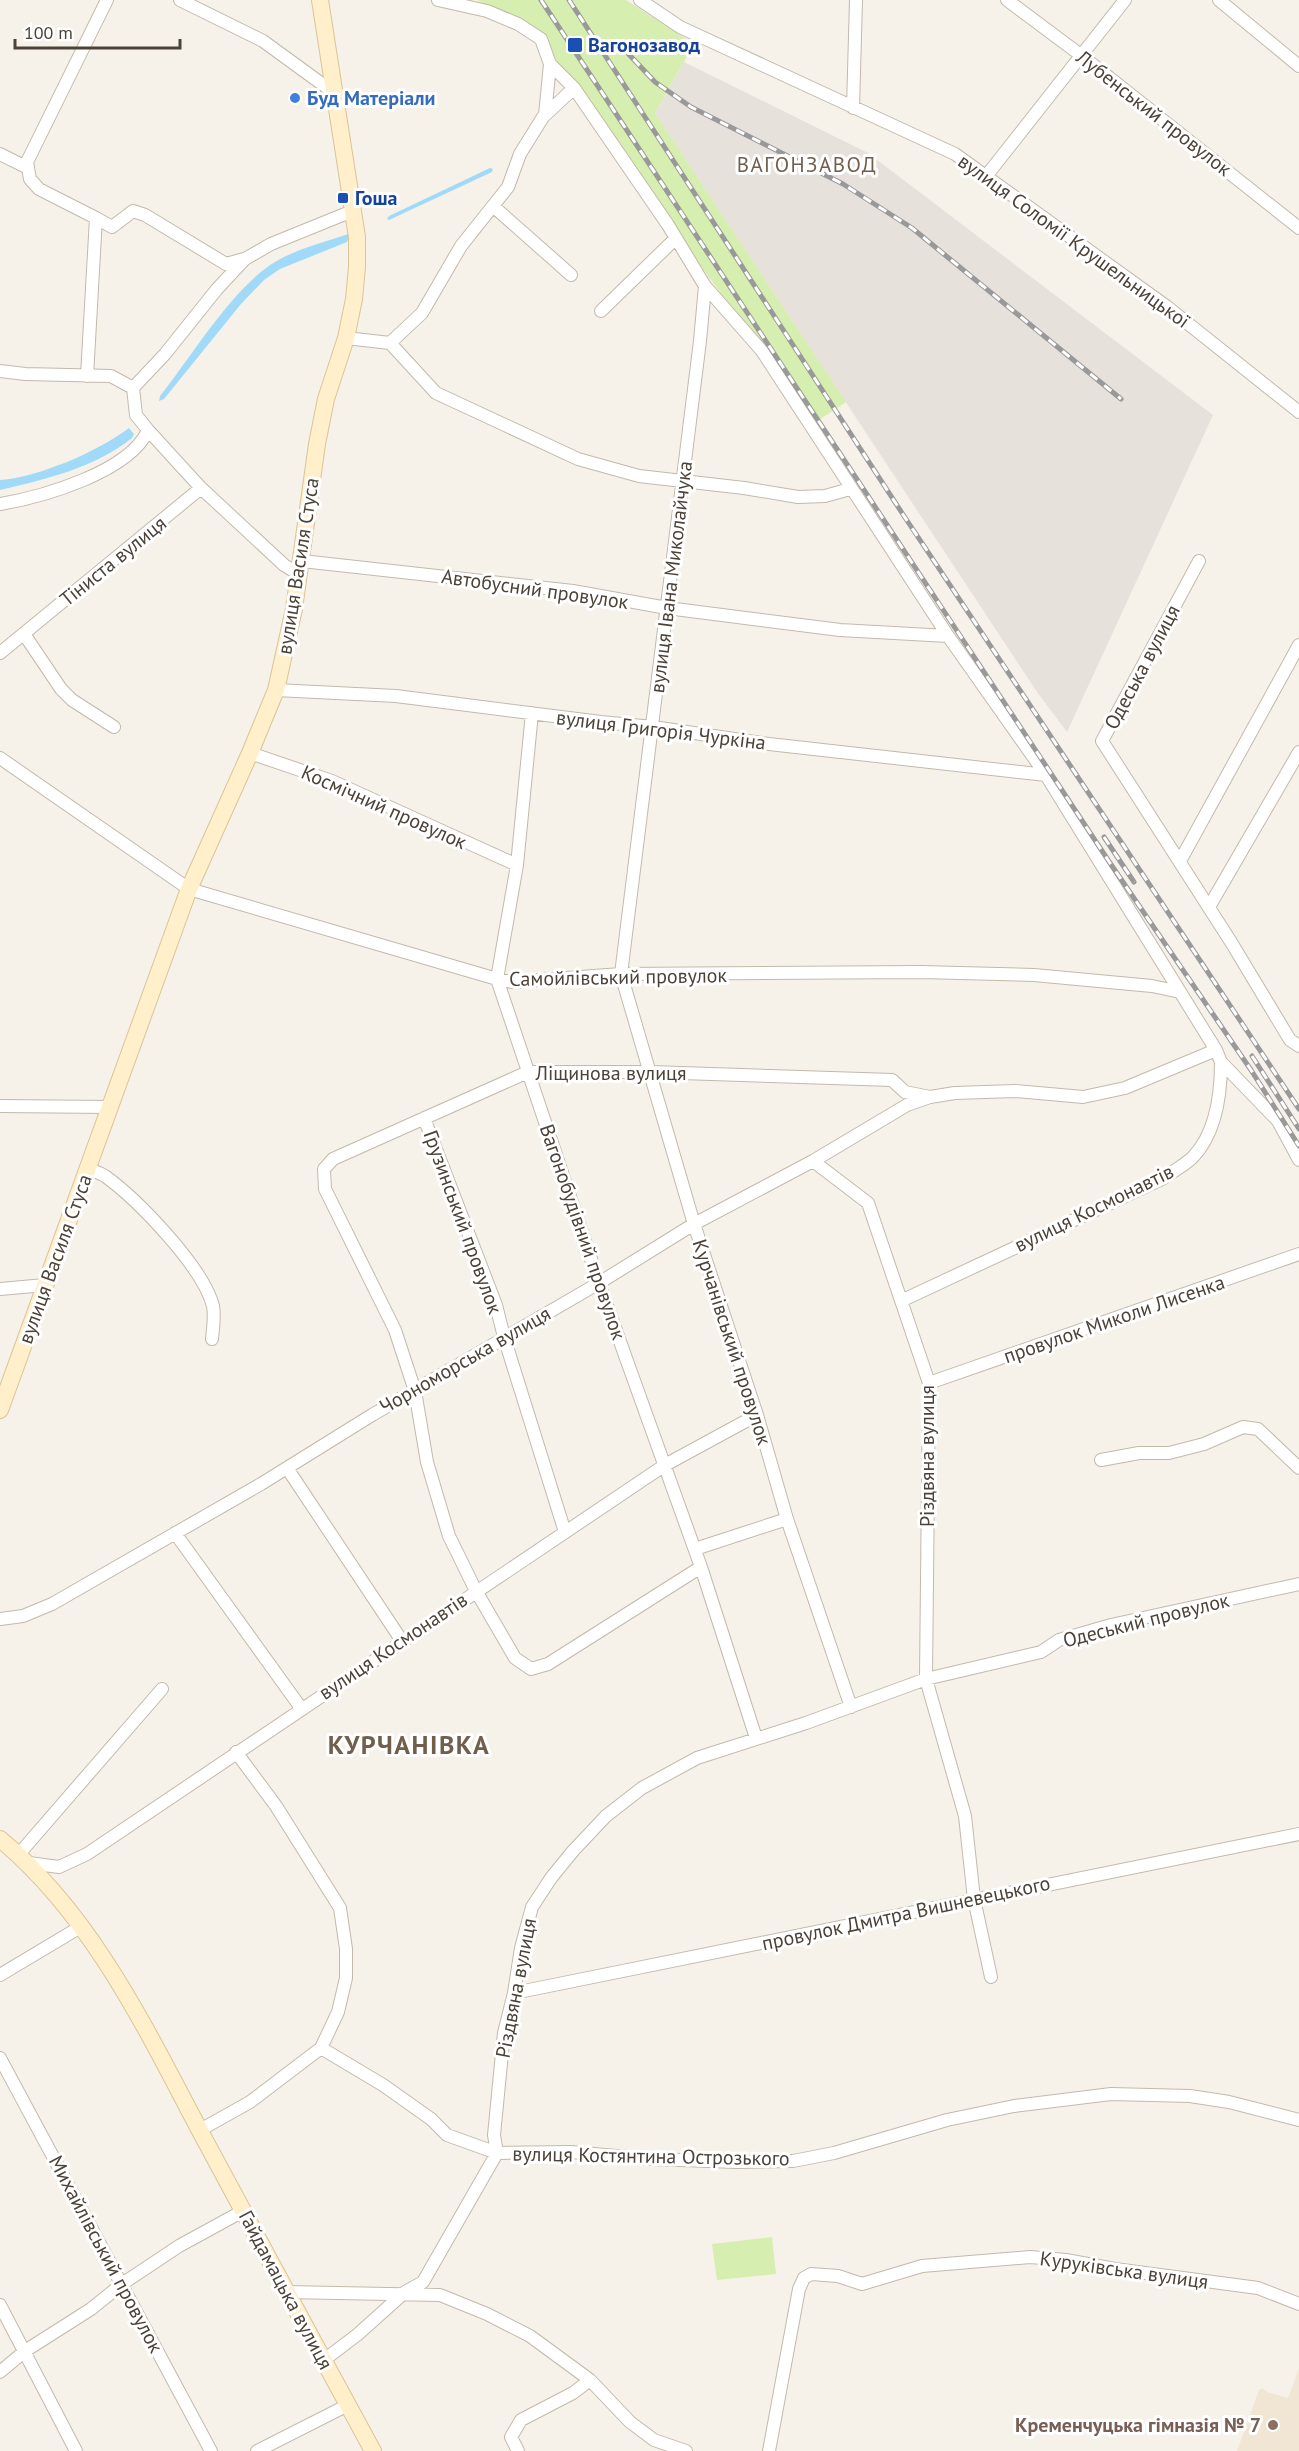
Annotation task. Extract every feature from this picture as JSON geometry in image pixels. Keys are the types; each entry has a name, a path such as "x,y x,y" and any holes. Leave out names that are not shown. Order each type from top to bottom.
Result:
{"main road":[{"name":"вулиця Василя Стуса","path":"0,1410 189,889 276,690 287,646 301,568 317,444 326,399 345,338 354,299 357,267 353,215 320,0"},
{"name":"Гайдамацька вулиця","path":"0,1839 24,1858 82,1926 122,1989 373,2451"}],"street":[{"path":"107,0 27,162 30,179 39,189 112,227 133,211 145,215 226,264 245,259 271,244 345,214 353,215"},
{"path":"180,0 263,41 333,92"},
{"path":"438,0 487,11 518,24 541,39 550,64 574,88 676,238 705,286 762,351 948,636 1046,775 1219,1056 1278,1121 1299,1160"},
{"name":"вулиця Соломії Крушельницької","path":"640,0 680,27 955,154 1166,306 1299,412"},
{"path":"853,108 856,0"},
{"name":"Лубенський провулок","path":"1007,0 1082,56 1299,228"},
{"path":"987,175 1125,0"},
{"path":"1219,0 1299,66"},
{"path":"545,115 550,64"},
{"path":"390,343 422,313 461,246 508,188 520,154 545,115 574,88"},
{"path":"0,154 28,168"},
{"path":"493,206 571,275"},
{"path":"87,376 96,218"},
{"path":"601,311 676,238"},
{"path":"245,259 217,289 165,354 133,388 136,416 201,488 284,565 301,568"},
{"name":"вулиця Івана Миколайчука","path":"621,974 705,286"},
{"path":"345,338 390,343 436,393 578,459 639,476 798,497 825,496 850,489"},
{"path":"0,371 111,376 133,388"},
{"path":"0,504 37,497 84,480 127,455 144,440 148,430"},
{"name":"Тіниста вулиця","path":"0,653 201,488"},
{"name":"Одеська вулиця","path":"1199,561 1102,741 1209,907 1290,1040 1299,1046"},
{"name":"Автобусний провулок","path":"301,568 573,591 667,608 840,630 948,636"},
{"path":"24,634 61,689 72,700 114,727"},
{"path":"1180,861 1299,645"},
{"name":"вулиця Григорія Чуркіна","path":"276,690 396,696 653,726 769,744 1046,775"},
{"name":"Вагонобудівний провулок","path":"532,713 517,865 497,979 599,1283 695,1549 756,1738"},
{"path":"1209,907 1299,752"},
{"name":"Космічний провулок","path":"250,753 332,781 517,865"},
{"name":"Самойлівський провулок","path":"0,758 189,889 497,979 513,982 621,974 921,972 1034,975 1152,986 1180,992"},
{"name":"Курчанівський провулок","path":"621,974 694,1224 851,1707"},
{"name":"Ліщинова вулиця","path":"701,1567 548,1664 531,1669 515,1658 476,1591 449,1536 427,1462 415,1391 395,1330 324,1189 324,1169 333,1159 528,1072 651,1072 892,1080 905,1092 930,1097 983,1091 1041,1092 1068,1097 1105,1094 1219,1056"},
{"name":"вулиця Космонавтів","path":"903,1300 1162,1179 1194,1156 1209,1132 1216,1108 1221,1086 1219,1056"},
{"name":"Чорноморська вулиця","path":"0,1619 23,1616 52,1604 287,1468 694,1224 813,1161 907,1105 930,1097"},
{"path":"0,1106 110,1107"},
{"name":"Грузинський провулок","path":"424,1118 496,1305 565,1532"},
{"name":"Різдвяна вулиця","path":"813,1161 868,1203 903,1300 929,1383 926,1679 965,1816 974,1899 991,1977"},
{"path":"88,1169 104,1175 156,1222 187,1261 206,1289 213,1308 212,1339"},
{"name":"провулок Миколи Лисенка","path":"929,1383 1299,1254"},
{"path":"0,1289 45,1284"},
{"name":"вулиця Космонавтів","path":"24,1858 59,1867 87,1854 665,1465 757,1415"},
{"path":"1101,1460 1139,1453 1169,1453 1204,1444 1243,1427 1258,1430 1299,1468"},
{"path":"287,1468 402,1641"},
{"path":"695,1549 788,1518"},
{"path":"175,1533 301,1708"},
{"name":"Одеський провулок","path":"926,1679 1041,1652 1059,1640 1111,1625 1299,1584"},
{"name":"Різдвяна вулиця","path":"496,2153 494,2135 496,2105 504,2033 514,1993 521,1948 532,1907 551,1878 606,1816 642,1788 697,1758 851,1707 926,1679"},
{"path":"24,1858 162,1689"},
{"path":"200,2130 250,2102 321,2048 338,2012 346,1978 346,1949 340,1908 276,1806 236,1752"},
{"name":"провулок Дмитра Вишневецького","path":"514,1993 1299,1834"},
{"path":"0,1975 82,1926"},
{"path":"321,2048 383,2085 430,2119 447,2135 496,2153 423,2282 405,2292 345,2345 324,2360"},
{"name":"Михайлівський провулок","path":"0,2058 211,2451"},
{"name":"вулиця Костянтина Острозького","path":"496,2153 571,2152 652,2159 793,2161 834,2153 947,2120 1014,2106 1111,2094 1190,2096 1229,2102 1299,2120"},
{"path":"0,2372 25,2351 91,2309 122,2284 179,2246 243,2211"},
{"name":"Куруківська вулиця","path":"769,2451 799,2289 804,2278 811,2274 838,2276 862,2284 922,2266 1039,2258 1258,2288 1299,2304"},
{"path":"286,2292 405,2292 440,2295 487,2314 530,2336 590,2380 630,2422 654,2440 686,2451"},
{"path":"0,2306 76,2451"},
{"path":"518,2451 511,2437 521,2420 573,2393 590,2380"},
{"path":"257,2451 348,2405"}],"shaded area":[{"path":"684,62 868,153 1213,415 1067,732 1037,692 655,113"},
{"name":"Кременчуцька гімназія № 7","path":"1299,2368 1299,2451 1237,2451 1259,2390 1262,2388 1267,2392 1288,2398"}],"green space":[{"path":"477,0 626,0 694,44 655,113 846,402 813,424 561,68 552,60 543,36"},
{"path":"772,2237 776,2274 717,2280 712,2244"}],"water":[{"path":"490,168 493,169 492,172 387,219 389,216"},
{"path":"348,234 350,236 347,242 280,269 264,280 241,304 164,399 159,401 160,396 213,324 259,273 292,253"},
{"path":"129,428 134,434 132,438 86,465 52,477 0,490 0,480 50,469 101,446"}],"railway":[{"path":"541,0 1110,863 1251,1070 1299,1146"},
{"path":"569,0 904,516 1299,1109"},
{"path":"621,46 655,82 691,107 843,184 912,228 1121,399"},
{"path":"1104,837 1134,882"},
{"path":"1252,1056 1299,1129"}],"place":[{"name":"Вагонозавод","path":"575,45"},
{"name":"Буд Матерiали","path":"295,98"},
{"name":"Гоша","path":"343,198"},
{"name":"Кременчуцька гімназія № 7","path":"1273,2425"}],"district":[{"name":"ВАГОНЗАВОД","path":"807,165"},
{"name":"КУРЧАНІВКА","path":"409,1745"}]}
